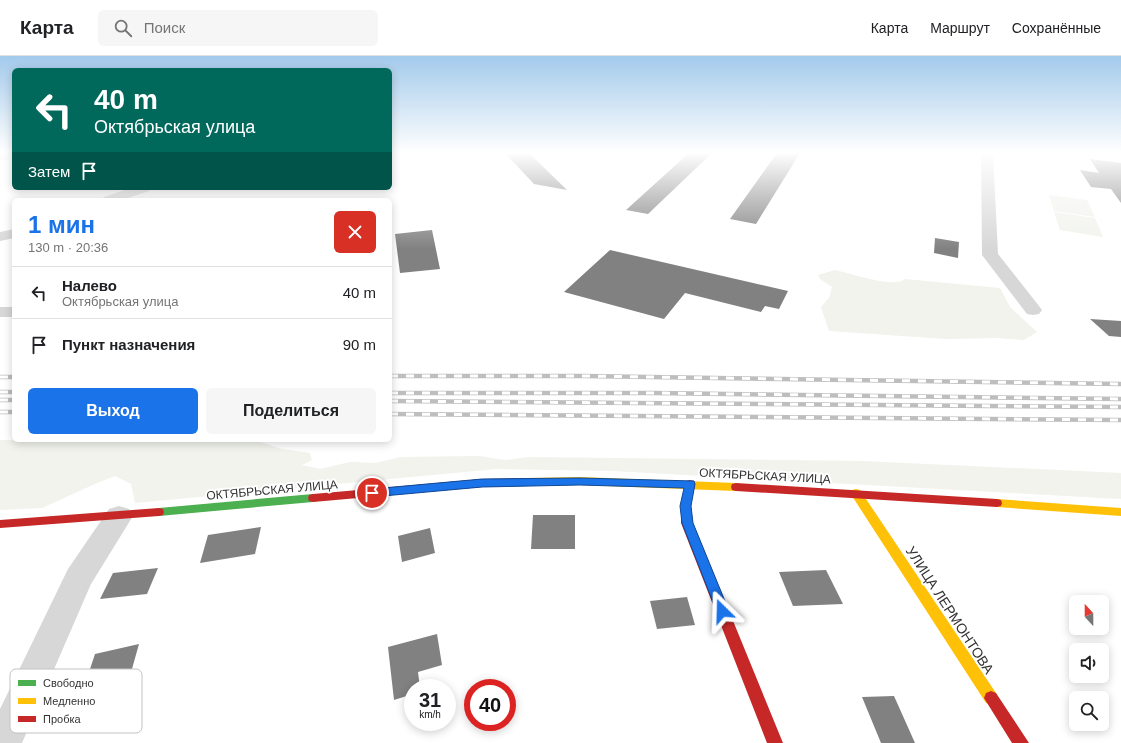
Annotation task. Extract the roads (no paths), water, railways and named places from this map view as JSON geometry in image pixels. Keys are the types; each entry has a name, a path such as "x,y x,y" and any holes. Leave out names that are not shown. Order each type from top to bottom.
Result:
{"street":[{"path":"988,185 990,255 1032,310"},
{"path":"115,198 138,190"},
{"path":"0,237 12,233"},
{"path":"0,312 12,312"},
{"name":"ОКТЯБРЬСКАЯ УЛИЦА","path":"0,524 119,516 482,483 580,481 690,484 856,493 1121,512"},
{"path":"690,484 686,506 687,523 775,743"},
{"name":"УЛИЦА ЛЕРМОНТОВА","path":"856,493 1021,743"},
{"path":"37,669 79,578 119,516"},
{"path":"3,743 10,728"}],"railway":[{"path":"392,376 584,376 1121,384"},
{"path":"0,377 12,377"},
{"path":"0,392 12,392"},
{"path":"392,393 654,393 1121,399"},
{"path":"0,400 12,400"},
{"path":"392,401 1121,407"},
{"path":"0,412 12,412"},
{"path":"392,414 1121,420"}]}
